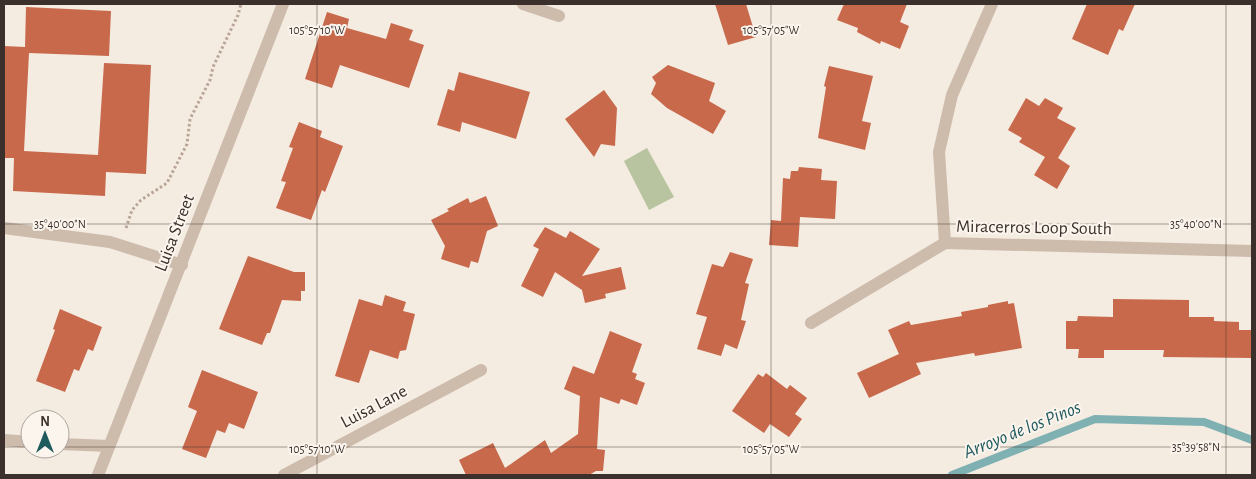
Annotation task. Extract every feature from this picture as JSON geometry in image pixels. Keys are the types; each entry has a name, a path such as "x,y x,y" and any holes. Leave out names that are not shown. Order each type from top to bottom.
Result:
{"street":[{"name":"Luisa Street","path":"98,475 283,4"},
{"path":"523,4 559,16"},
{"name":"Miracerros Loop South","path":"992,4 952,95 940,152 945,243 1252,251"},
{"path":"4,228 110,242 182,265"},
{"path":"811,324 945,243"},
{"name":"Luisa Lane","path":"284,475 481,370"},
{"path":"4,440 20,441"},
{"path":"70,444 109,446"}],"path":[{"path":"124,234 132,210 141,200 167,183 187,144 190,119 210,80 213,67 238,15 241,4"}],"green space":[{"path":"647,148 674,197 649,210 624,161"}],"building":[{"path":"715,4 746,4 756,37 728,45"},
{"path":"844,4 907,4 900,22 909,26 900,49 881,41 880,44 857,32 858,28 837,20"},
{"path":"1087,4 1135,4 1123,31 1119,29 1108,55 1072,39"},
{"path":"26,7 111,11 109,56 29,53 24,151 98,155 104,63 151,65 146,174 106,172 105,196 13,191 14,158 4,158 4,46 25,47"},
{"path":"327,12 349,19 347,28 386,39 391,23 413,30 409,40 424,45 409,88 340,65 332,88 305,79"},
{"path":"668,65 715,83 709,101 726,111 713,134 667,108 651,94 656,83 652,77"},
{"path":"829,66 873,76 862,121 871,123 865,150 818,138 826,87 824,86"},
{"path":"459,72 530,92 516,139 462,122 460,132 437,125 448,89 454,91"},
{"path":"604,90 617,108 615,146 601,144 594,157 565,119"},
{"path":"1026,98 1039,106 1045,98 1063,108 1057,118 1076,128 1058,158 1070,166 1057,189 1034,175 1045,157 1019,142 1022,138 1008,130"},
{"path":"299,122 322,131 320,137 343,146 325,192 322,190 311,220 276,208 286,182 281,181 293,148 289,147"},
{"path":"799,167 822,169 821,180 837,181 835,219 800,217 798,247 769,245 771,220 781,221 783,178 790,179 791,171 798,171"},
{"path":"486,196 498,226 487,231 478,263 471,261 469,268 441,259 445,246 431,220 468,198 470,203"},
{"path":"545,227 566,238 570,231 600,249 582,276 621,267 626,289 605,294 606,298 585,303 582,290 555,272 543,297 521,286 539,249 533,246"},
{"path":"730,252 753,259 745,283 749,284 741,320 746,321 737,349 725,344 721,356 697,349 707,317 696,314 712,264 723,267"},
{"path":"248,256 294,272 305,272 305,291 301,291 301,301 282,300 270,333 267,333 262,345 219,329"},
{"path":"385,295 406,302 403,311 415,314 406,350 400,351 398,359 370,350 359,383 335,376 359,299 382,306"},
{"path":"1113,299 1189,300 1189,317 1214,317 1214,321 1239,322 1239,330 1252,330 1252,358 1163,357 1164,350 1104,350 1104,358 1078,358 1079,349 1066,349 1066,321 1077,321 1078,316 1113,317"},
{"path":"1008,301 1008,304 1014,303 1022,348 975,356 974,353 916,363 921,374 869,398 857,373 899,354 888,330 909,321 911,325 962,316 961,312"},
{"path":"60,309 102,327 93,351 88,349 79,371 74,369 65,392 36,381 55,330 53,329"},
{"path":"610,331 642,344 632,372 637,374 635,379 645,383 637,405 621,399 619,404 600,397 597,449 605,450 603,471 596,471 589,475 466,475 459,460 493,443 505,468 545,440 551,453 578,434 580,396 564,389 573,366 594,374"},
{"path":"202,370 258,392 244,429 229,423 225,433 217,430 206,458 182,449 197,411 188,407"},
{"path":"766,373 787,389 790,385 807,398 795,414 802,419 789,437 770,424 764,433 732,411 758,374 763,377"}],"waterway":[{"name":"Arroyo de los Pinos","path":"952,475 1095,419 1204,422 1252,440"}]}
